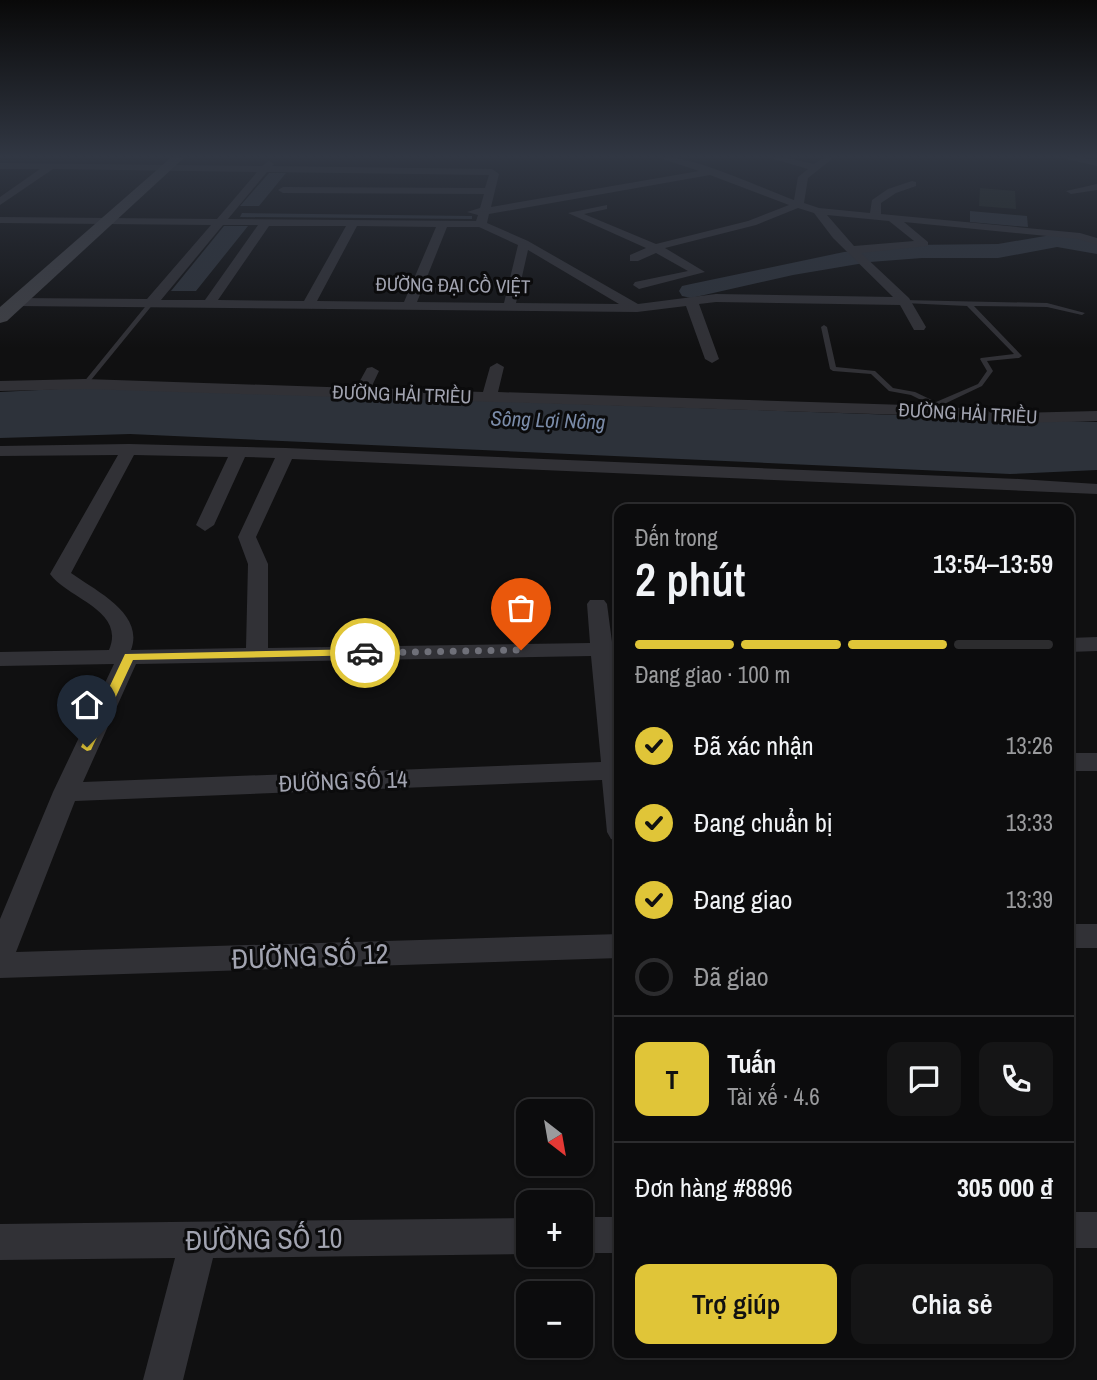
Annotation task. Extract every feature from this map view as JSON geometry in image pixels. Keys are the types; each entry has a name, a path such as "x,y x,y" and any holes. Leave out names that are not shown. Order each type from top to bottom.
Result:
{"street":[{"path":"151,303 220,219"},
{"path":"0,220 218,222 229,219"},
{"path":"209,304 265,219"},
{"path":"336,219 481,224 524,243 637,308"},
{"path":"481,224 483,219"},
{"path":"588,219 658,249 699,272 639,285"},
{"path":"634,258 761,219"},
{"path":"825,219 855,254 904,301 919,327"},
{"path":"855,254 924,244 894,219"},
{"path":"915,219 1080,236 1097,242"},
{"path":"5,300 106,220"},
{"path":"0,317 5,300 85,221"},
{"path":"308,305 354,222"},
{"path":"409,306 443,224"},
{"path":"1080,236 1097,233"},
{"path":"509,307 524,243"},
{"name":"ĐƯỜNG ĐẠI CỒ VIỆT","path":"5,300 637,308 716,298 904,301"},
{"path":"691,301 712,359"},
{"path":"489,397 497,366"},
{"path":"361,393 372,370"},
{"name":"ĐƯỜNG HẢI TRIỀU","path":"0,386 85,384 937,408 1014,418 1097,415"},
{"path":"0,954 123,656 124,638 120,623 105,605 60,574 129,449"},
{"path":"0,451 129,449 286,453 867,476 1097,489"},
{"path":"205,525 239,452"},
{"path":"257,654 258,564 247,537 286,453"},
{"path":"597,604 610,649 614,730"},
{"path":"1074,645 1097,644"},
{"path":"0,659 610,649"},
{"path":"1074,762 1097,762"},
{"name":"ĐƯỜNG SỐ 14","path":"66,792 614,770"},
{"path":"1074,936 1097,936"},
{"name":"ĐƯỜNG SỐ 12","path":"0,965 614,946"},
{"path":"1074,1230 1097,1230"},
{"path":"593,1235 614,1235"},
{"name":"ĐƯỜNG SỐ 10","path":"0,1242 516,1236"},
{"path":"163,1380 199,1239"}],"lane":[{"path":"904,301 1047,305 1082,313"},
{"path":"85,384 151,303"},
{"path":"824,327 833,369 873,372 891,390 913,393 937,408 980,385 990,371 983,359 1019,356 969,304"}],"water":[{"path":"970,219 1027,219 1028,227 970,222"},
{"path":"224,226 248,226 196,291 171,291"},
{"name":"Sông Lợi Nông","path":"97,387 1097,422 1097,470 1010,474 130,434 0,438 0,392"}],"waterway":[{"path":"691,291 793,268 896,253 1013,250 1057,241 1081,242 1097,247"}],"way so far":[{"path":"365,653 521,650"}],"route":[{"path":"87,747 129,656 365,653"}]}
